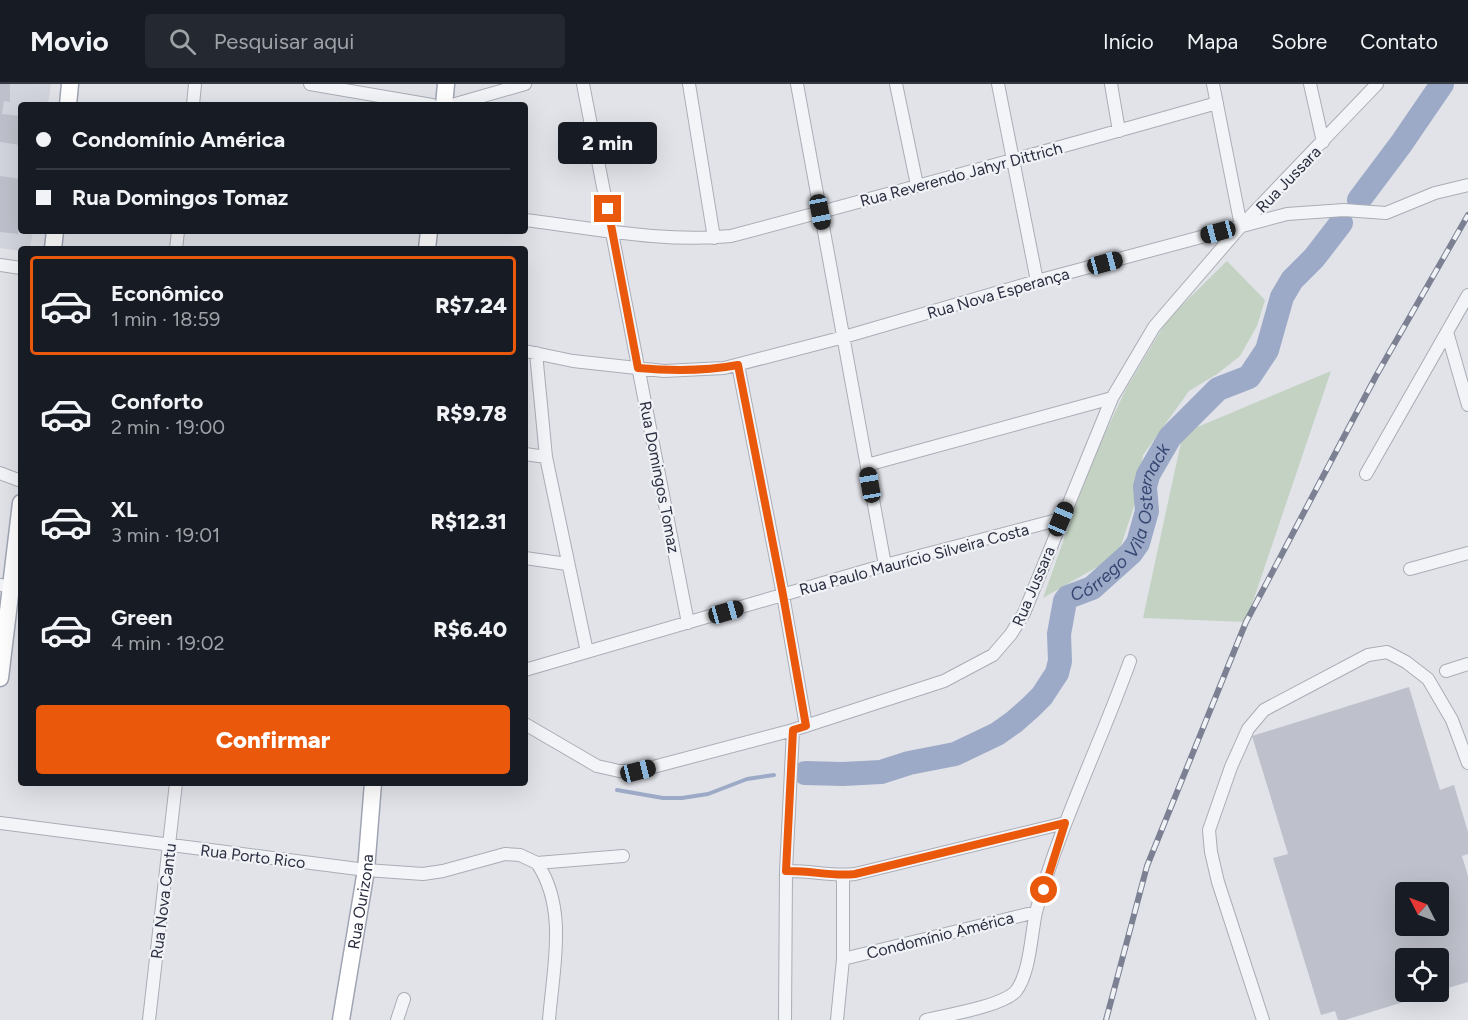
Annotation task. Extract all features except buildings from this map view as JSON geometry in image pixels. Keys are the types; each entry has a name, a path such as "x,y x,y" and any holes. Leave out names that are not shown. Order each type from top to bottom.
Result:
{"main road":[{"path":"68,102 70,84"},
{"path":"444,102 446,84"},
{"path":"0,678 18,526"},
{"name":"Rua Ourizona","path":"341,1020 366,870 373,786"}],"street":[{"path":"193,102 195,84"},
{"path":"310,84 415,102"},
{"path":"462,102 525,84"},
{"name":"Rua Domingos Tomaz","path":"583,84 688,623"},
{"path":"689,84 714,238"},
{"path":"796,84 885,565"},
{"path":"896,84 917,184"},
{"path":"998,84 1037,281"},
{"path":"1111,84 1119,131"},
{"path":"1213,84 1241,226"},
{"path":"1310,84 1323,142"},
{"name":"Rua Jussara","path":"528,726 597,766 619,771 638,771 799,728 944,681 993,655 1011,634 1024,613 1112,398 1154,327 1241,226 1377,84"},
{"name":"Rua Reverendo Jahyr Dittrich","path":"528,220 660,236 714,238 731,236 917,184 1013,161 1217,103"},
{"name":"Rua Nova Esperança","path":"530,352 573,361 638,368 664,370 724,368 1287,214 1344,210 1386,213 1436,193 1468,185"},
{"path":"0,265 18,268"},
{"path":"1366,474 1468,295"},
{"path":"1447,332 1468,405"},
{"path":"530,352 546,457 587,652"},
{"path":"738,365 783,595 799,728 786,871 785,1020"},
{"path":"867,465 1112,398"},
{"path":"528,454 546,457"},
{"path":"0,473 18,480"},
{"name":"Rua Paulo Maurício Silveira Costa","path":"528,669 885,565 1061,519"},
{"path":"1410,569 1468,553"},
{"path":"528,558 567,564"},
{"path":"1263,1020 1218,882 1209,830 1231,766 1248,729 1264,710 1274,704 1368,656 1388,652 1428,679 1452,720 1468,763"},
{"name":"Condomínio América","path":"926,1020 999,1002 1015,993 1023,980 1036,912 1065,823 1111,714 1130,661"},
{"path":"1446,671 1468,664"},
{"name":"Rua Nova Cantu","path":"149,1020 176,786"},
{"name":"Rua Porto Rico","path":"0,823 366,870 423,874 443,871 505,854 520,855 537,863"},
{"path":"786,871 843,876 1065,823"},
{"path":"549,1020 556,911 547,878 537,863 623,856"},
{"name":"Condomínio América","path":"837,1020 843,959 843,876"},
{"name":"Condomínio América","path":"843,959 1036,912"},
{"path":"396,1020 404,999"}],"shaded area":[{"path":"0,84 51,84 48,102 18,102 18,234 32,234 30,246 18,246 18,251 0,248"}],"green space":[{"path":"1227,261 1265,300 1257,326 1240,356 1217,374 1189,391 1143,455 1135,503 1118,555 1043,598 1091,463 1126,389 1167,320"},
{"path":"1331,371 1246,622 1143,618 1183,433"}],"waterway":[{"name":"Córrego Vila Osternack","path":"1359,200 1442,84"},
{"name":"Córrego Vila Osternack","path":"805,773 881,772 909,763 955,754 997,734 1042,696 1057,673 1060,661 1059,634 1065,601 1068,597 1092,588 1131,553 1138,543 1147,511 1145,487 1148,475 1170,437 1218,389 1249,377 1267,350 1282,297 1292,280 1314,258 1341,223"},
{"name":"Córrego Vila Osternack","path":"617,790 663,798 682,798 708,794 747,779 774,775"}],"railway":[{"path":"1106,1020 1147,866 1246,622 1376,376 1468,215"}],"route":[{"path":"608,209 638,368 664,370 724,368 738,365 806,726 793,730 786,871 843,876 855,874 1065,823 1044,890"}]}
